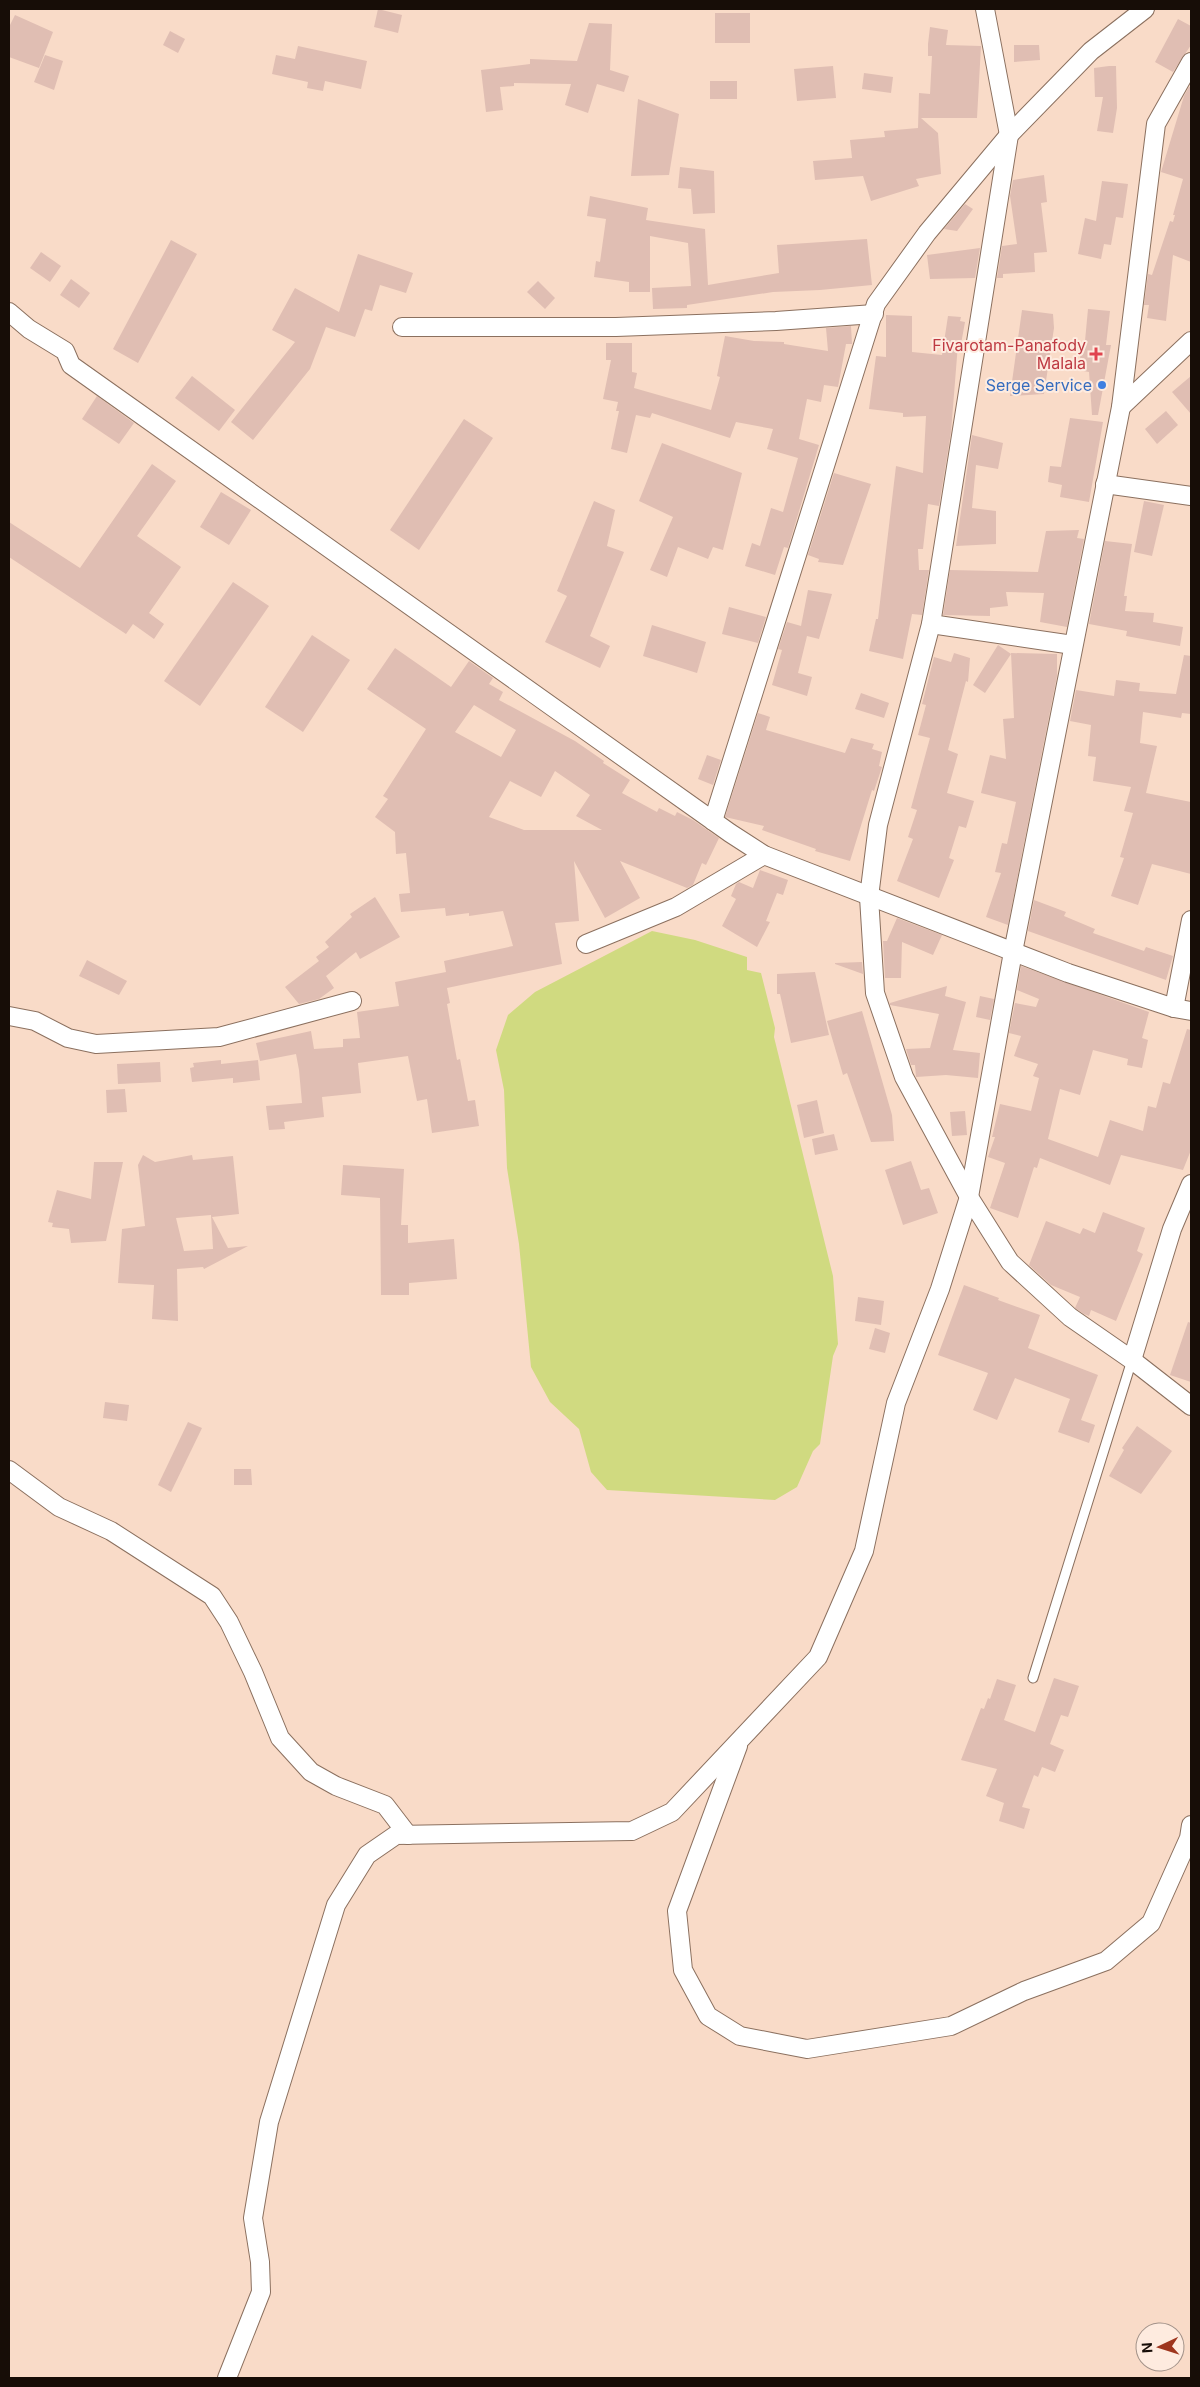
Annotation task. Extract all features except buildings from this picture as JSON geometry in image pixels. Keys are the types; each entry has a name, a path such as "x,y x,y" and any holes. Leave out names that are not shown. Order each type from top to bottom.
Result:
{"street":[{"path":"985,9 1009,135 931,624 878,825 869,897 875,993 904,1077 969,1197 1010,1262 1070,1317 1132,1360 1191,1406"},
{"path":"713,821 876,304 927,233 1009,135 1091,51 1145,9"},
{"path":"227,2378 262,2292 260,2262 253,2218 269,2122 336,1905 367,1855 396,1835 632,1831 672,1812 818,1657 864,1551 896,1403 940,1289 969,1197 1013,952 1121,408 1156,124 1191,62"},
{"path":"9,312 29,329 65,351 71,365 713,821 764,855 1068,973 1174,1008 1191,1011"},
{"path":"402,327 616,327 776,321 874,314"},
{"path":"1121,408 1191,341"},
{"path":"1105,484 1191,496"},
{"path":"931,624 1073,645"},
{"path":"586,944 676,908 764,855"},
{"path":"1174,1008 1191,920"},
{"path":"9,1016 35,1021 68,1038 96,1044 219,1037 352,1001"},
{"path":"1132,1360 1172,1229 1191,1184"},
{"path":"9,1470 59,1507 111,1531 212,1596 229,1622 253,1672 280,1738 311,1772 336,1786 385,1806 408,1835"},
{"path":"741,1738 677,1911 682,1970 708,2016 740,2036 807,2049 950,2026 1024,1991 1106,1961 1151,1923 1189,1838 1191,1824"}],"lane":[{"path":"1033,1678 1132,1360"}],"green space":[{"path":"652,931 695,940 747,957 747,970 761,973 775,1028 774,1037 833,1276 838,1344 833,1356 820,1444 813,1451 797,1487 775,1500 607,1490 591,1472 579,1429 550,1402 531,1367 519,1244 507,1168 504,1090 496,1050 508,1015 535,992"}],"place":[{"name":"Fivarotam-Panafody Malala","path":"1096,354"},
{"name":"Serge Service","path":"1102,385"}]}
